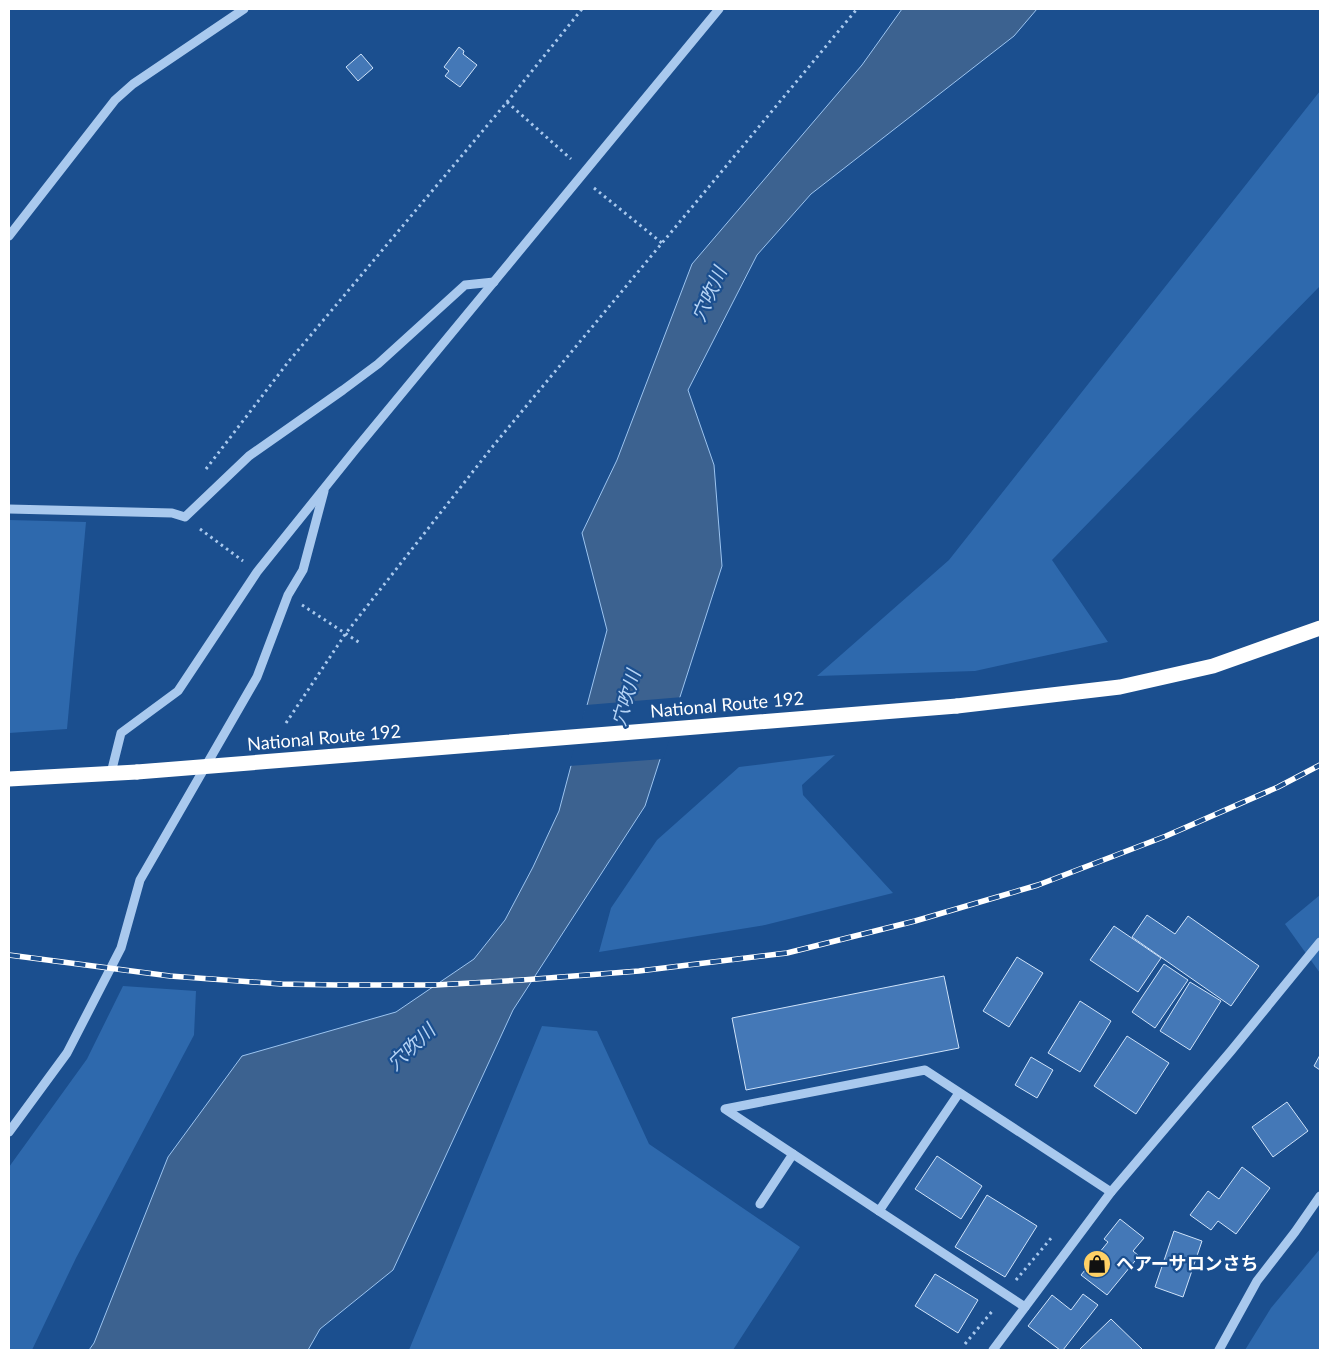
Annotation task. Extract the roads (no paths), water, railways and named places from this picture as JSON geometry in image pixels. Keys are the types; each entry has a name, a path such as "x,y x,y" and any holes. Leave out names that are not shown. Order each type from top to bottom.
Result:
{"highway":[{"name":"National Route 192","path":"9,779 137,772 957,706 1120,687 1213,666 1320,628"}],"street":[{"path":"9,236 115,100 133,84 244,9"},
{"path":"111,774 120,733 178,692 257,572 719,9"},
{"path":"9,509 172,513 185,517 249,456 378,364 465,285 494,282"},
{"path":"9,1132 68,1052 121,948 140,880 257,677 288,594 303,570 325,488"},
{"path":"992,1350 1111,1192 1231,1051 1320,942"},
{"path":"1025,1307 725,1110 925,1070 1111,1192"},
{"path":"879,1211 960,1093"},
{"path":"760,1204 793,1154"},
{"path":"1218,1350 1258,1281 1320,1196"}],"water":[{"name":"穴吹川","path":"902,9 1037,9 1014,36 811,194 757,255 688,390 714,465 722,566 645,806 513,1010 393,1270 320,1329 308,1350 89,1350 94,1343 168,1157 242,1056 396,1012 474,959 505,920 533,867 559,811 607,630 582,533 617,460 692,264 862,65"}],"railway":[{"path":"9,955 170,976 281,984 436,985 639,971 787,953 915,921 1038,885 1166,836 1278,787 1320,765"}],"place":[{"name":"ヘアーサロンさち","path":"1097,1264"}]}
